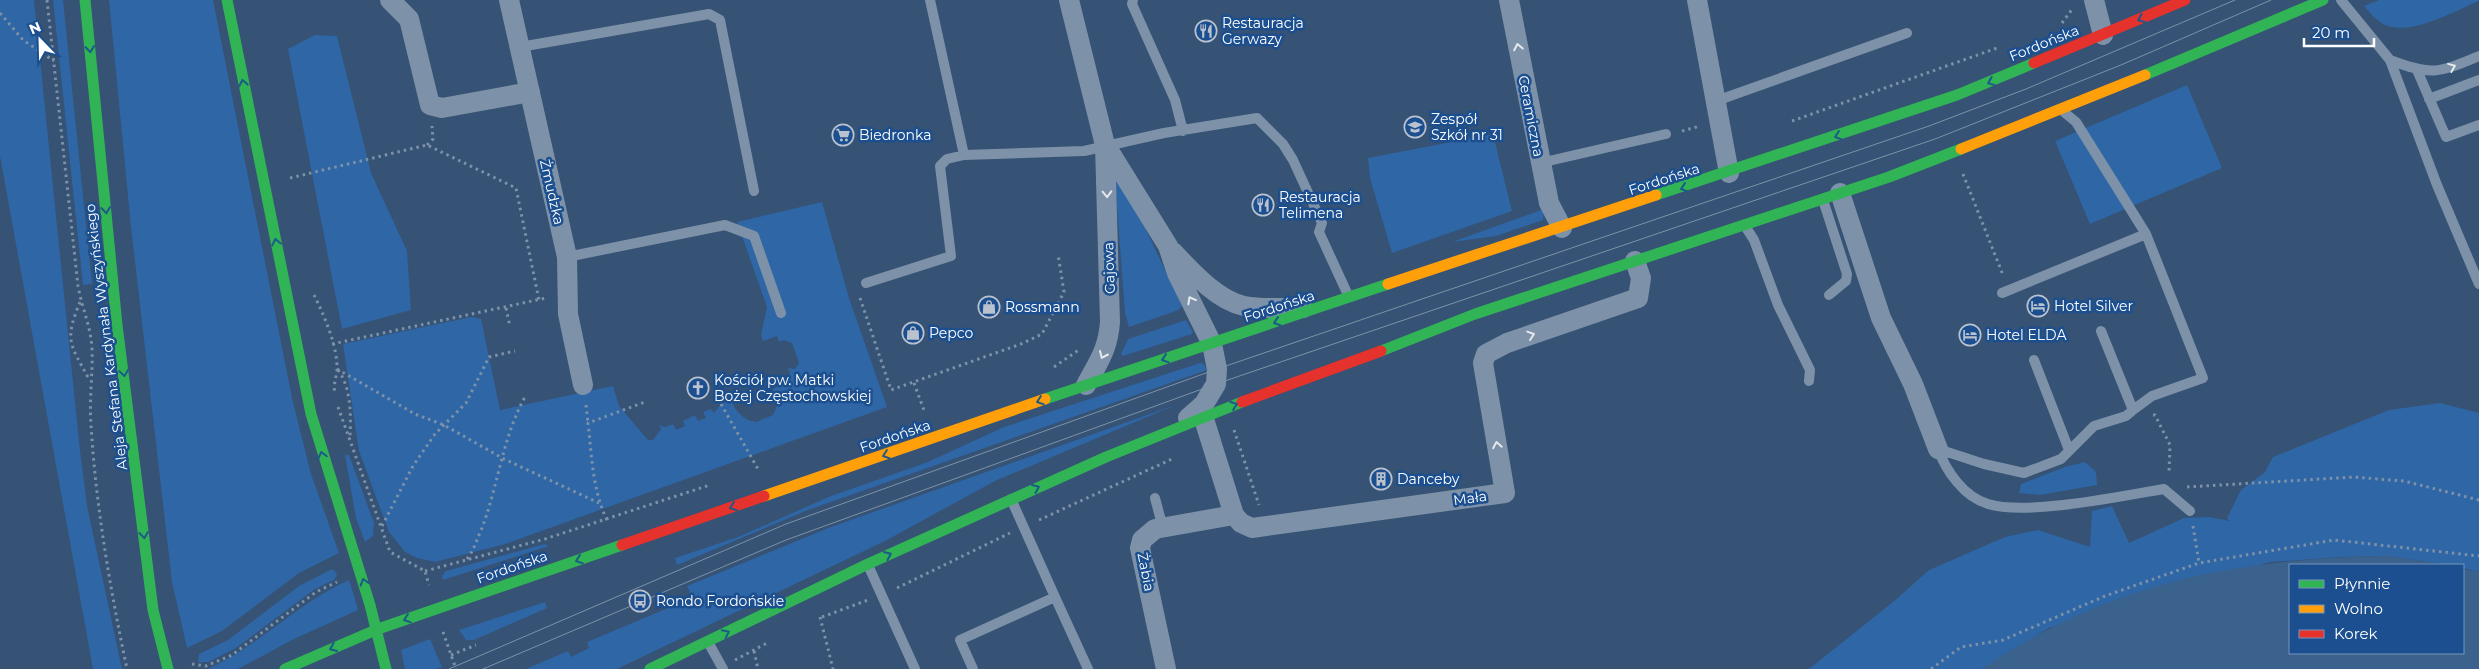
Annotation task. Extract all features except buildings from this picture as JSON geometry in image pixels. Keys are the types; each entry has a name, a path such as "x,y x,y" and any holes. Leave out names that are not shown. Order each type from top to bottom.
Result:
{"main road":[{"name":"Aleja Stefana Kardynała Wyszyńskiego","path":"85,0 117,325 153,610 168,669"},
{"path":"227,0 311,414 328,478 378,629 386,669"},
{"name":"Fordońska","path":"378,629 1086,385 1729,173 1957,95 2186,0"},
{"path":"650,669 868,564 1203,416 1403,343 1475,314 1889,177 2061,110 2324,0"},
{"path":"285,669 378,629"}],"street":[{"path":"390,0 409,19 430,105 442,108 530,92"},
{"name":"Żmudzka","path":"509,0 567,257 568,314 583,385"},
{"name":"Gajowa","path":"1069,0 1105,145 1109,340 1102,358 1086,385"},
{"name":"Ceramiczna","path":"1509,0 1549,203 1562,228"},
{"path":"1698,0 1729,173"},
{"path":"2085,3 2103,35"},
{"name":"Gajowa","path":"1105,145 1168,246 1191,271 1228,299 1243,306 1314,309 1342,301"},
{"path":"1832,196 1881,318 1913,384 1938,449"},
{"name":"Gajowa","path":"1168,246 1177,273 1212,344 1217,369 1216,384 1204,404 1179,426"},
{"name":"Mała","path":"1234,515 1241,524 1252,528 1505,493 1483,363 1486,354 1507,343 1638,298 1641,278 1635,261"},
{"path":"1203,416 1234,515"},
{"name":"Żabia","path":"1166,669 1140,548 1142,540 1155,529 1234,515"}],"lane":[{"path":"930,0 964,155"},
{"path":"1133,0 1132,4 1175,100 1183,131"},
{"path":"2341,0 2390,60 2437,185 2479,284"},
{"path":"520,47 709,14 720,20 754,191"},
{"path":"1716,101 1907,33"},
{"path":"2390,60 2417,70 2443,71 2479,56"},
{"path":"2417,70 2446,136 2479,125"},
{"path":"2430,99 2479,80"},
{"path":"1938,449 1984,464 2024,473 2061,459 2094,426 2126,416 2152,396 2203,378 2146,234 2076,122 2061,110"},
{"path":"866,284 951,256 940,166 947,159 964,155 1084,151 1105,145 1256,118 1283,144 1293,160 1322,223 1320,232 1342,301"},
{"path":"1540,164 1666,134"},
{"path":"1829,295 1846,281 1848,274 1832,196"},
{"path":"567,257 725,225 754,236 781,313"},
{"path":"1744,225 1754,240 1778,305 1810,370 1809,381"},
{"path":"2005,291 2146,234"},
{"path":"2102,331 2133,410"},
{"path":"2034,360 2069,450"},
{"path":"1938,449 1944,466 1966,492 1986,504 2010,508 2061,504 2164,489 2190,511"},
{"path":"1155,498 1163,528"},
{"path":"1011,500 1088,669"},
{"path":"868,564 915,669"},
{"path":"973,669 960,640 1055,596"},
{"path":"708,642 722,668"}],"path":[{"path":"47,0 80,302 88,320 92,350 90,380 91,425 102,537 110,588 127,669"},
{"path":"2053,27 2062,24 2085,3"},
{"path":"0,13 22,40 54,61"},
{"path":"1789,122 2008,44"},
{"path":"1666,134 1720,122"},
{"path":"290,178 426,145 516,188 539,300"},
{"path":"1960,168 2005,291"},
{"path":"866,284 856,286 890,390 1021,344 1042,334 1064,292 1058,254"},
{"path":"332,344 506,308 568,293"},
{"path":"80,302 70,326 72,347 90,380"},
{"path":"506,308 510,327"},
{"path":"327,321 337,369 334,383 338,407 390,552 425,571 607,520 713,484"},
{"path":"1047,370 1056,366 1084,346"},
{"path":"381,526 413,466 444,424 466,403 489,357 515,351"},
{"path":"337,369 416,414 444,424 504,459 599,503"},
{"path":"337,369 345,379 351,417 350,439"},
{"path":"914,383 925,413"},
{"path":"466,560 472,552 489,510 515,416 525,398"},
{"path":"607,520 599,503 595,484 588,423 645,402"},
{"path":"721,404 758,469"},
{"path":"918,416 933,410"},
{"path":"2133,410 2156,416 2170,444 2169,479 2164,489"},
{"path":"1212,440 1240,426"},
{"path":"1233,430 1260,510 1276,524"},
{"path":"832,669 819,617 881,595 1178,456"},
{"path":"749,472 767,466"},
{"path":"2164,489 2246,482 2354,477 2404,482 2479,500"},
{"path":"2190,511 2199,563"},
{"path":"1932,669 1961,646 2003,640 2096,600 2199,563 2334,540 2479,556"},
{"path":"425,571 429,584"},
{"path":"189,663 199,667 206,666 232,654 312,595 339,579"},
{"path":"443,631 456,669"},
{"path":"722,668 775,639"},
{"path":"451,655 476,645"},
{"path":"754,651 758,669"}],"shaded area":[{"path":"0,0 34,0 87,506 122,669 93,669 0,156"},
{"path":"53,0 63,0 92,284 83,285"},
{"path":"109,0 213,0 292,398 311,474 339,553 299,573 222,631 187,648 172,582 131,227"},
{"path":"2379,0 2479,1 2430,22 2403,28 2391,27 2380,22 2364,6"},
{"path":"315,35 337,36 371,173 407,251 411,310 342,329 288,49"},
{"path":"2187,85 2222,168 2090,224 2055,141"},
{"path":"1493,134 1512,211 1392,253 1370,178 1368,158"},
{"path":"1114,167 1117,168 1182,306 1179,310 1129,327 1125,313"},
{"path":"822,202 849,298 887,407 505,544 435,562 417,558 405,552 389,532 359,451 343,344 471,317 481,319 500,410 613,386 619,406 648,440 653,440 661,429 659,425 665,427 673,424 676,430 685,426 683,421 695,415 698,421 706,418 703,412 711,409 714,413 721,404 731,400 740,415 756,422 773,415 777,406 773,389 785,383 790,373 788,368 795,369 799,363 792,343 784,340 779,342 777,336 763,341 761,335 767,307 737,222"},
{"path":"1544,209 1543,220 1496,236 1452,242"},
{"path":"1186,320 1193,332 1192,334 1123,356 1121,354 1128,339"},
{"path":"1200,363 1204,364 1207,370 808,510 677,565 675,558 738,537 831,496 928,462 1004,427"},
{"path":"2440,403 2479,413 2479,572 2464,568 2464,564 2440,564 2389,556 2270,562 2049,628 1982,669 1809,669 1893,602 1929,570 2005,537 2038,530 2090,547 2092,511 2112,506 2129,543 2184,518 2209,517 2230,521 2227,518 2241,490 2265,472 2273,457 2389,410"},
{"path":"1178,404 995,481 885,541 617,669 526,669 568,651 571,657 589,648 587,642 692,598 687,586 831,527"},
{"path":"345,455 349,455 374,523 373,536 365,542 356,518"},
{"path":"2085,462 2096,472 2097,485 2040,495 2019,493 2021,484 2065,467"},
{"path":"545,544 549,546 443,580 442,576 446,571"},
{"path":"2389,556 2440,564 2289,564 2289,654 2464,654 2464,569 2479,572 2479,669 1982,669 2030,640 2078,615 2127,596 2177,581 2228,570 2280,562"},
{"path":"330,570 334,570 337,575 334,580 315,589 236,648 208,662 198,662 199,654 228,640 299,586"},
{"path":"349,580 358,609 356,611 294,639 238,669 208,669 244,649 312,600"},
{"path":"545,602 547,608 474,640 466,640 459,630"},
{"path":"430,639 442,667 436,669 405,669 401,650"}],"tram line":[{"path":"449,669 786,524 1217,369 1929,126 2026,89 2235,0"},
{"path":"483,669 786,540 1216,384 1935,139 2121,65 2271,0"}],"traffic: fast":[{"path":"85,0 117,325 153,610 168,669"},
{"path":"227,0 311,414 370,605 386,669"},
{"path":"2145,75 2323,0"},
{"path":"1656,195 1957,95 2034,63"},
{"path":"1381,351 1475,314 1889,177 1961,149"},
{"path":"1045,399 1388,284"},
{"path":"650,669 868,564 1106,457 1242,402"},
{"path":"285,669 378,629 622,545"}],"traffic: slow":[{"path":"1961,149 2145,75"},
{"path":"1388,284 1656,195"},
{"path":"764,496 1045,399"}],"traffic: jam":[{"path":"2034,63 2185,0"},
{"path":"1242,402 1381,351"},
{"path":"622,545 764,496"}],"place":[{"name":"Restauracja Gerwazy","path":"1206,31"},
{"name":"Zespół Szkół nr 31","path":"1415,127"},
{"name":"Biedronka","path":"843,135"},
{"name":"Restauracja Telimena","path":"1263,205"},
{"name":"Hotel Silver","path":"2038,306"},
{"name":"Rossmann","path":"989,307"},
{"name":"Pepco","path":"913,333"},
{"name":"Hotel ELDA","path":"1970,335"},
{"name":"Kościół pw. Matki Bożej Częstochowskiej","path":"698,388"},
{"name":"Danceby","path":"1381,479"},
{"name":"Rondo Fordońskie","path":"640,601"}]}
